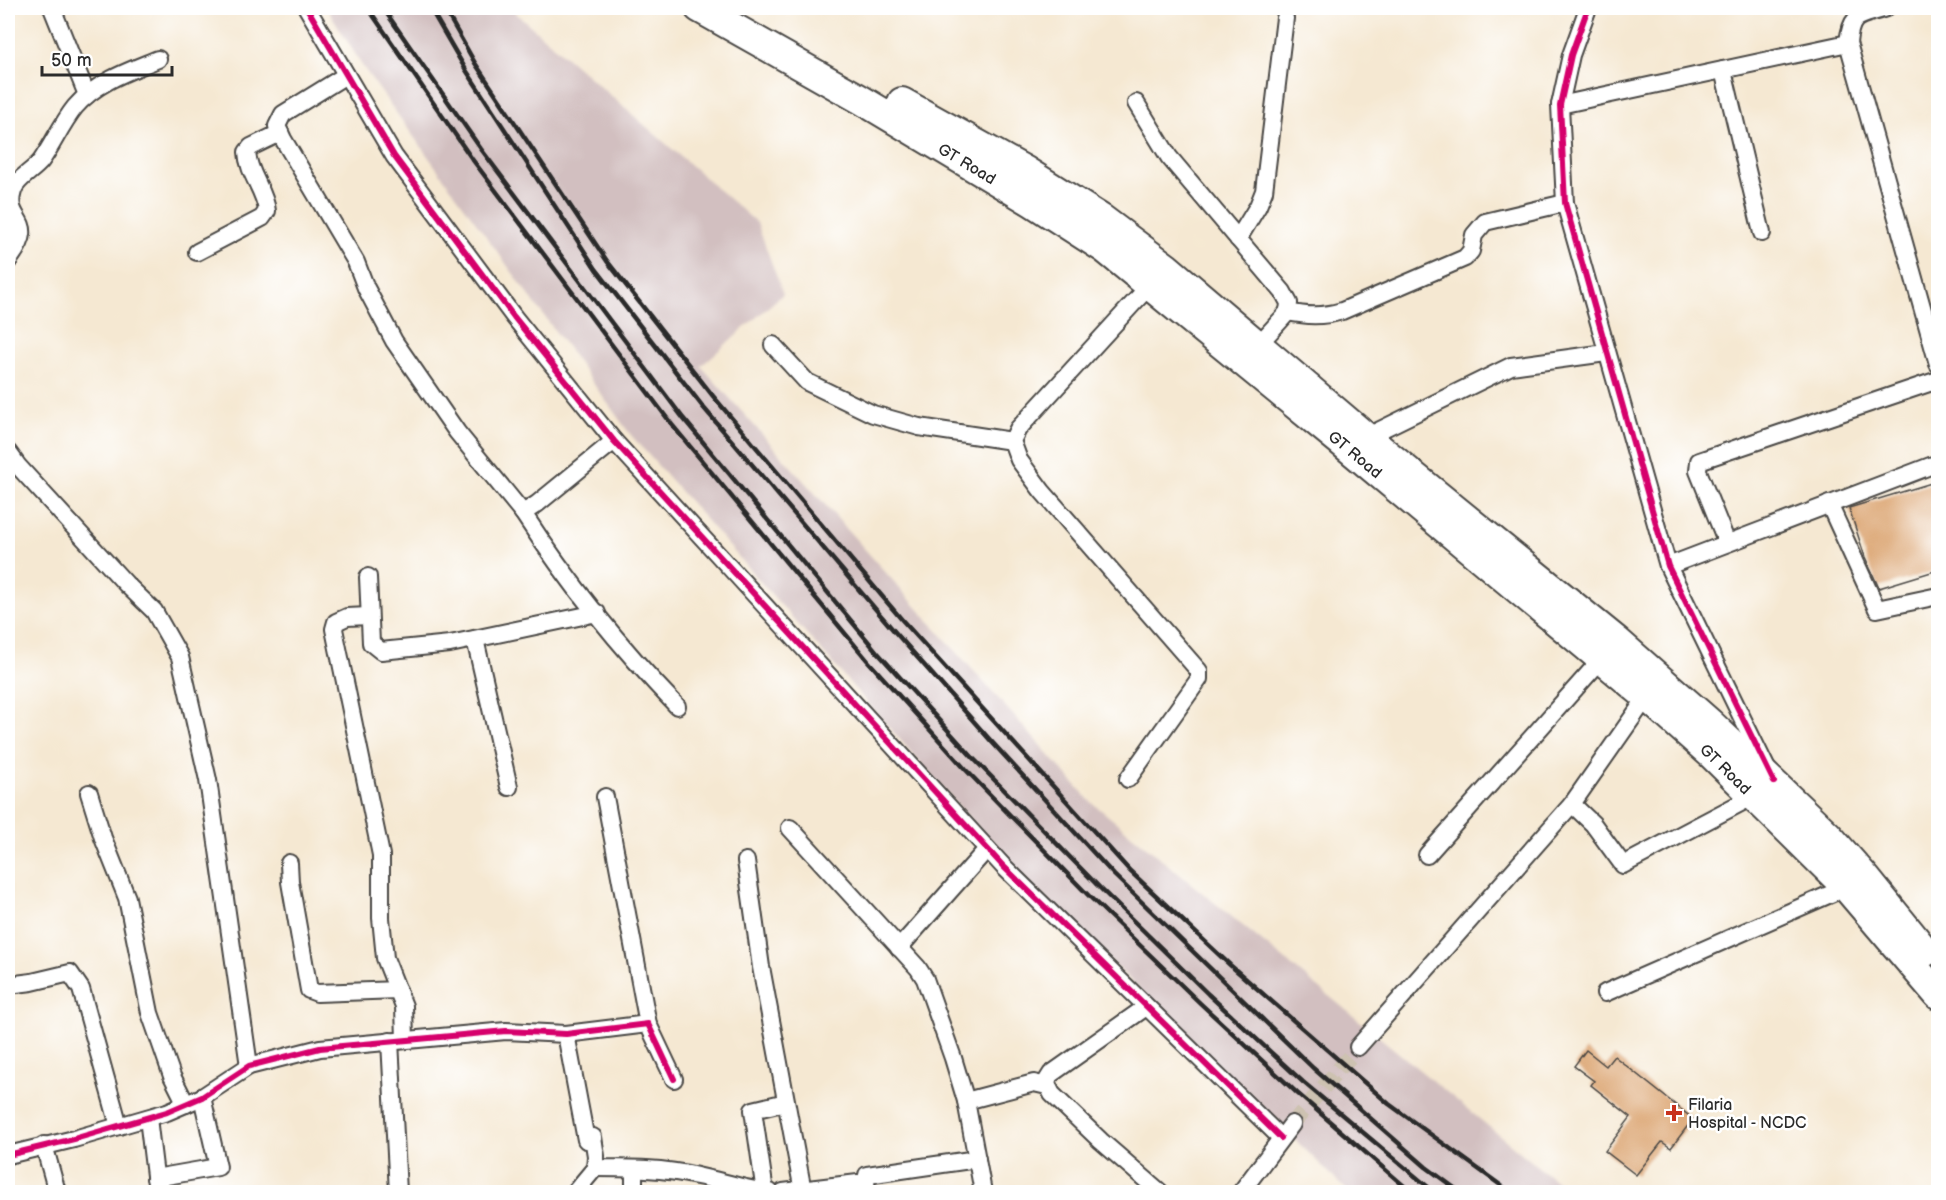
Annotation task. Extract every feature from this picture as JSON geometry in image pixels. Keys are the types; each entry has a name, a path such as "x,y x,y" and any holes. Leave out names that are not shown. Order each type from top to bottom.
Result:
{"highway":[{"name":"GT Road","path":"699,8 1026,171 1102,219 1112,240 1150,285 1462,528 1610,649 1764,789 1828,835 1856,883 1938,995"},
{"name":"GT Road","path":"733,8 865,92"},
{"name":"GT Road","path":"1112,240 1166,267 1366,437 1462,528"},
{"name":"GT Road","path":"1856,883 1938,967"}],"street":[{"path":"52,8 87,94"},
{"path":"307,8 394,156 514,317 614,441 987,849 1281,1138"},
{"path":"1572,804 1593,824 1623,866 1764,789 1668,566 1565,203 1560,105 1571,55 1588,8"},
{"path":"1886,8 1855,18 1851,22 1848,43 1935,335 1938,364"},
{"path":"1238,239 1258,206 1264,191 1285,18"},
{"path":"1560,105 1848,43"},
{"path":"8,261 24,236 22,226 11,203 13,188 39,163 74,108 87,94 116,76 158,59"},
{"path":"1723,70 1762,233"},
{"path":"346,75 283,114 277,126 280,133 356,262 366,288 394,340 457,432 524,513 541,540 635,662 677,706"},
{"path":"1136,103 1169,157 1283,292 1289,303 1287,312 1258,345"},
{"path":"196,252 262,218 267,211 266,201 249,165 247,153 251,147 280,133"},
{"path":"1287,312 1311,317 1326,316 1342,311 1465,258 1471,250 1474,235 1485,222 1565,203"},
{"path":"1128,779 1199,679 1199,671 1042,491 1019,460 1012,441 1018,429 1150,285"},
{"path":"773,345 807,382 873,414 919,427 1012,441"},
{"path":"1366,437 1511,366 1606,352"},
{"path":"1727,543 1698,471 1699,461 1938,380"},
{"path":"524,513 614,441"},
{"path":"8,452 18,466 126,584 154,610 180,657 208,780 249,1066"},
{"path":"1668,566 1938,463"},
{"path":"1829,504 1876,609 1938,596"},
{"path":"368,577 371,643 381,651 450,644 597,613"},
{"path":"369,616 346,617 336,622 334,629 381,855 381,918 385,958 404,1006 398,1041 398,1192"},
{"path":"475,639 509,787"},
{"path":"1427,855 1610,649"},
{"path":"1358,1047 1572,804 1654,688"},
{"path":"89,793 103,838 127,898 150,1014 172,1076 186,1104"},
{"path":"605,796 648,1024 674,1079"},
{"path":"790,828 925,979 966,1101 983,1192"},
{"path":"898,948 987,849"},
{"path":"746,861 761,967 803,1191"},
{"path":"289,863 290,882 309,990 317,993 398,990"},
{"path":"1605,993 1856,883"},
{"path":"8,985 70,973 81,989 119,1126"},
{"path":"1146,1007 1047,1077 1047,1086 1052,1094 1101,1141 1160,1192"},
{"path":"8,1155 167,1112 202,1097 249,1066 320,1048 506,1031 566,1034 648,1024"},
{"path":"566,1034 586,1140 593,1137 596,1156 595,1168 575,1192"},
{"path":"966,1101 1034,1083 1047,1086"},
{"path":"148,1118 156,1185 218,1167 202,1097"},
{"path":"765,1192 753,1110 786,1102"},
{"path":"1241,1192 1292,1124"},
{"path":"44,1145 57,1192"},
{"path":"867,1189 867,1175 977,1158"},
{"path":"595,1168 683,1173 770,1192"},
{"path":"634,1169 634,1192"},
{"path":"783,1192 858,1183 867,1189"}],"shaded area":[{"path":"327,8 510,8 757,223 783,294 701,366 1090,801 1569,1192 1349,1192 1008,862 630,434 363,67"}],"building":[{"path":"1938,481 1938,570 1879,588 1865,557 1849,508"},
{"path":"1586,1050 1606,1066 1614,1056 1693,1119 1671,1148 1662,1142 1636,1175 1605,1151 1631,1117 1591,1085 1594,1081 1574,1066"}],"tunnel":[{"path":"1292,1124 1358,1047"}],"railway":[{"path":"368,8 472,159 673,426 868,661 966,770 1091,898 1297,1093 1411,1192"},
{"path":"383,8 481,149 683,418 877,652 974,759 1208,994 1303,1082 1434,1192"},
{"path":"430,8 466,70 596,269 703,407 895,632 1114,875 1313,1068 1426,1167 1460,1192"},
{"path":"444,8 475,63 607,261 713,396 903,621 1130,871 1230,965 1389,1104 1510,1192"}],"cycle path":[{"path":"307,8 394,156 514,317 614,441 1003,866 1281,1138"},
{"path":"1588,8 1571,55 1560,105 1565,203 1668,566 1774,782"},
{"path":"8,1155 167,1112 202,1097 249,1066 320,1048 506,1031 566,1034 648,1024 674,1079"}],"place":[{"name":"Filaria Hospital - NCDC","path":"1674,1113"}]}
